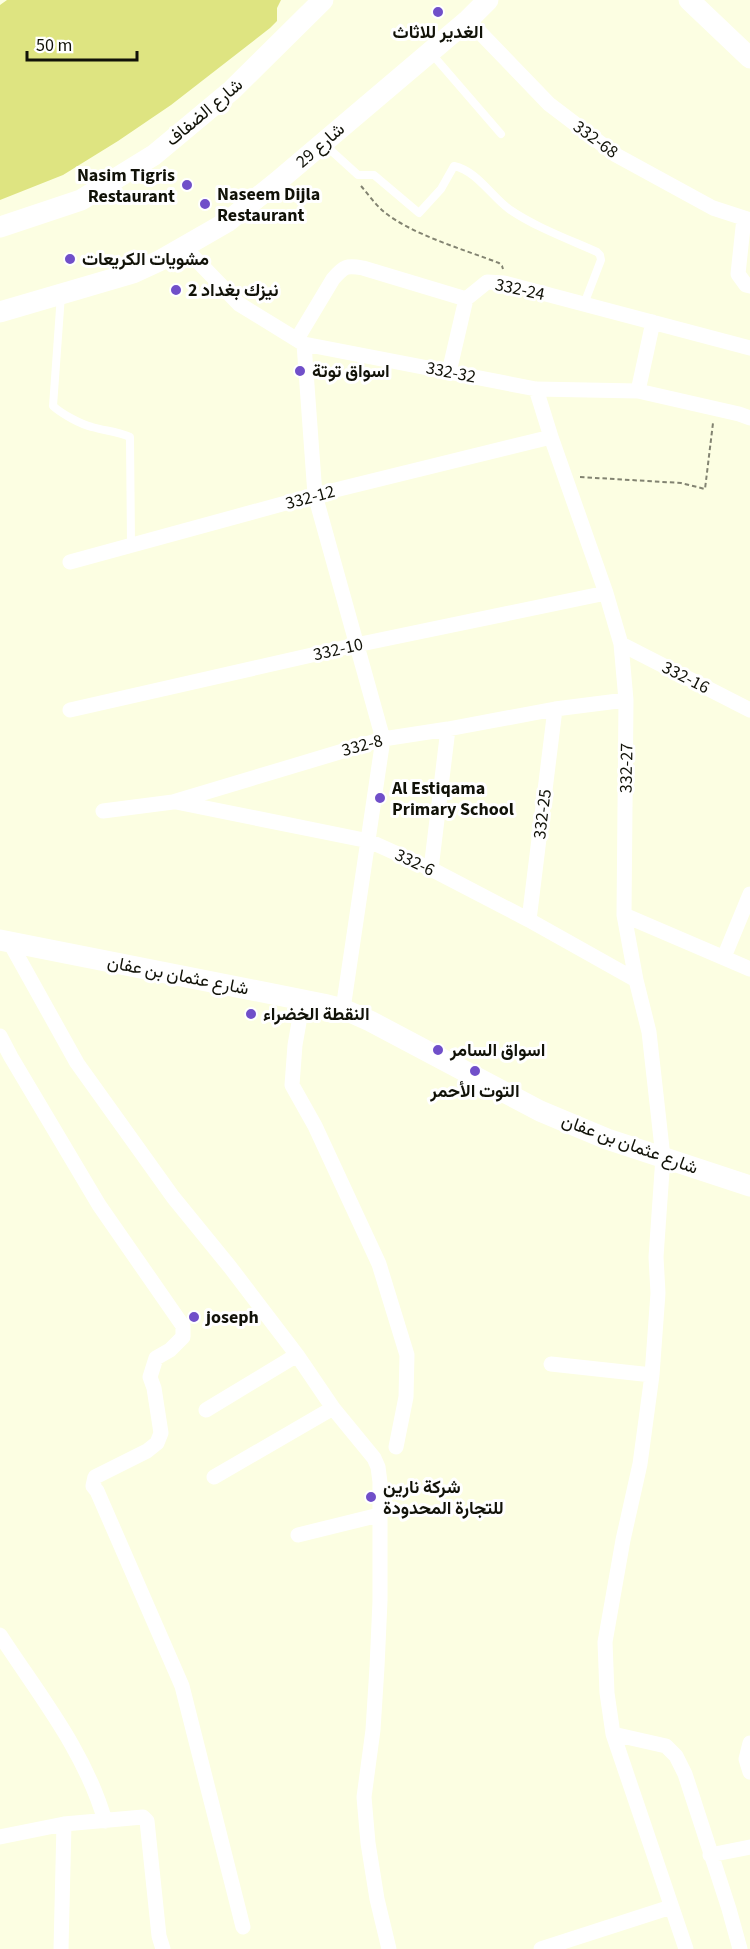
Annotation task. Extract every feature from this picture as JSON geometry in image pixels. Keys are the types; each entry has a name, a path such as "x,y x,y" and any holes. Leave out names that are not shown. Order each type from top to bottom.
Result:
{"street":[{"name":"شارع الضفاف","path":"0,227 81,200 154,154 232,90 323,0"},
{"name":"شارع 29","path":"0,312 133,273 227,222 278,182 468,20 488,0"},
{"path":"689,0 750,58"},
{"name":"332-68","path":"468,20 549,104 616,155 713,208 747,219"},
{"path":"747,219 738,274 746,285 750,286"},
{"name":"332-32","path":"184,247 239,304 301,341 536,389 638,391 750,418"},
{"path":"342,1009 383,739 315,495 301,341 333,279 340,270 349,266 363,268 466,299 449,372"},
{"name":"332-24","path":"466,299 487,282 504,283 750,348"},
{"path":"638,391 653,321"},
{"name":"332-27","path":"536,389 606,593 621,644 627,700 624,915 636,981 649,1032 663,1157 656,1257 658,1293 652,1375 640,1464 604,1642 612,1734 686,1949"},
{"name":"332-12","path":"70,562 315,495 551,437"},
{"name":"332-10","path":"70,710 356,645 606,593"},
{"name":"332-16","path":"621,644 750,710"},
{"name":"332-8","path":"103,811 173,801 383,739 555,709 627,700"},
{"name":"332-25","path":"529,920 555,709"},
{"path":"431,869 448,729"},
{"name":"332-6","path":"173,801 369,841 431,869 529,920 636,981"},
{"path":"724,957 750,894"},
{"path":"624,915 750,969"},
{"path":"4,940 77,1063 173,1197 297,1355 333,1408 369,1452 378,1467 380,1601 373,1730 364,1797 368,1843 377,1899 389,1949"},
{"name":"شارع عثمان بن عفان","path":"4,940 342,1009 540,1111 607,1139 750,1186"},
{"path":"303,1000 295,1045 292,1085 315,1126 379,1264 407,1355 406,1397 396,1447"},
{"path":"0,1036 10,1057 99,1205 183,1326 183,1337 170,1350 156,1358 150,1377 154,1388 161,1433 157,1443 147,1451 95,1477 93,1486 182,1686 243,1927"},
{"path":"206,1410 297,1355"},
{"path":"551,1364 652,1375"},
{"path":"214,1477 333,1408"},
{"path":"297,1535 379,1515"},
{"path":"0,1635 58,1720 80,1757 98,1797 105,1821"},
{"path":"612,1734 666,1746 676,1756 729,1909 740,1949"},
{"path":"750,1743 746,1759 750,1772"},
{"path":"0,1837 64,1824 143,1817 147,1821 159,1936 163,1949"},
{"path":"61,1949 64,1824"},
{"path":"710,1855 750,1847"},
{"path":"541,1949 671,1907"}],"lane":[{"path":"430,51 501,134"},
{"path":"323,142 358,175 374,175 419,213 441,189 454,166 472,174 508,208 600,255 601,260 584,304"},
{"path":"62,294 53,406 61,413 91,427 120,432 130,437 131,545"}],"path":[{"path":"358,175 360,185 382,211 439,241 499,263 502,266 504,283"},
{"path":"565,476 681,483 705,489 712,444 714,408"}],"shaded area":[{"path":"7,0 281,0 277,8 277,21 270,28 171,105 63,175 0,200 0,5"}],"place":[{"name":"الغدير للاثاث","path":"438,12"},
{"name":"Nasim Tigris Restaurant","path":"187,185"},
{"name":"Naseem Dijla Restaurant","path":"205,204"},
{"name":"مشويات الكريعات","path":"70,259"},
{"name":"نيزك بغداد 2","path":"176,290"},
{"name":"اسواق توتة","path":"300,371"},
{"name":"Al Estiqama Primary School","path":"380,798"},
{"name":"النقطة الخضراء","path":"251,1014"},
{"name":"اسواق السامر","path":"438,1050"},
{"name":"التوت الأحمر","path":"475,1071"},
{"name":"joseph","path":"194,1317"},
{"name":"شركة نارين للتجارة المحدودة","path":"371,1497"}]}
